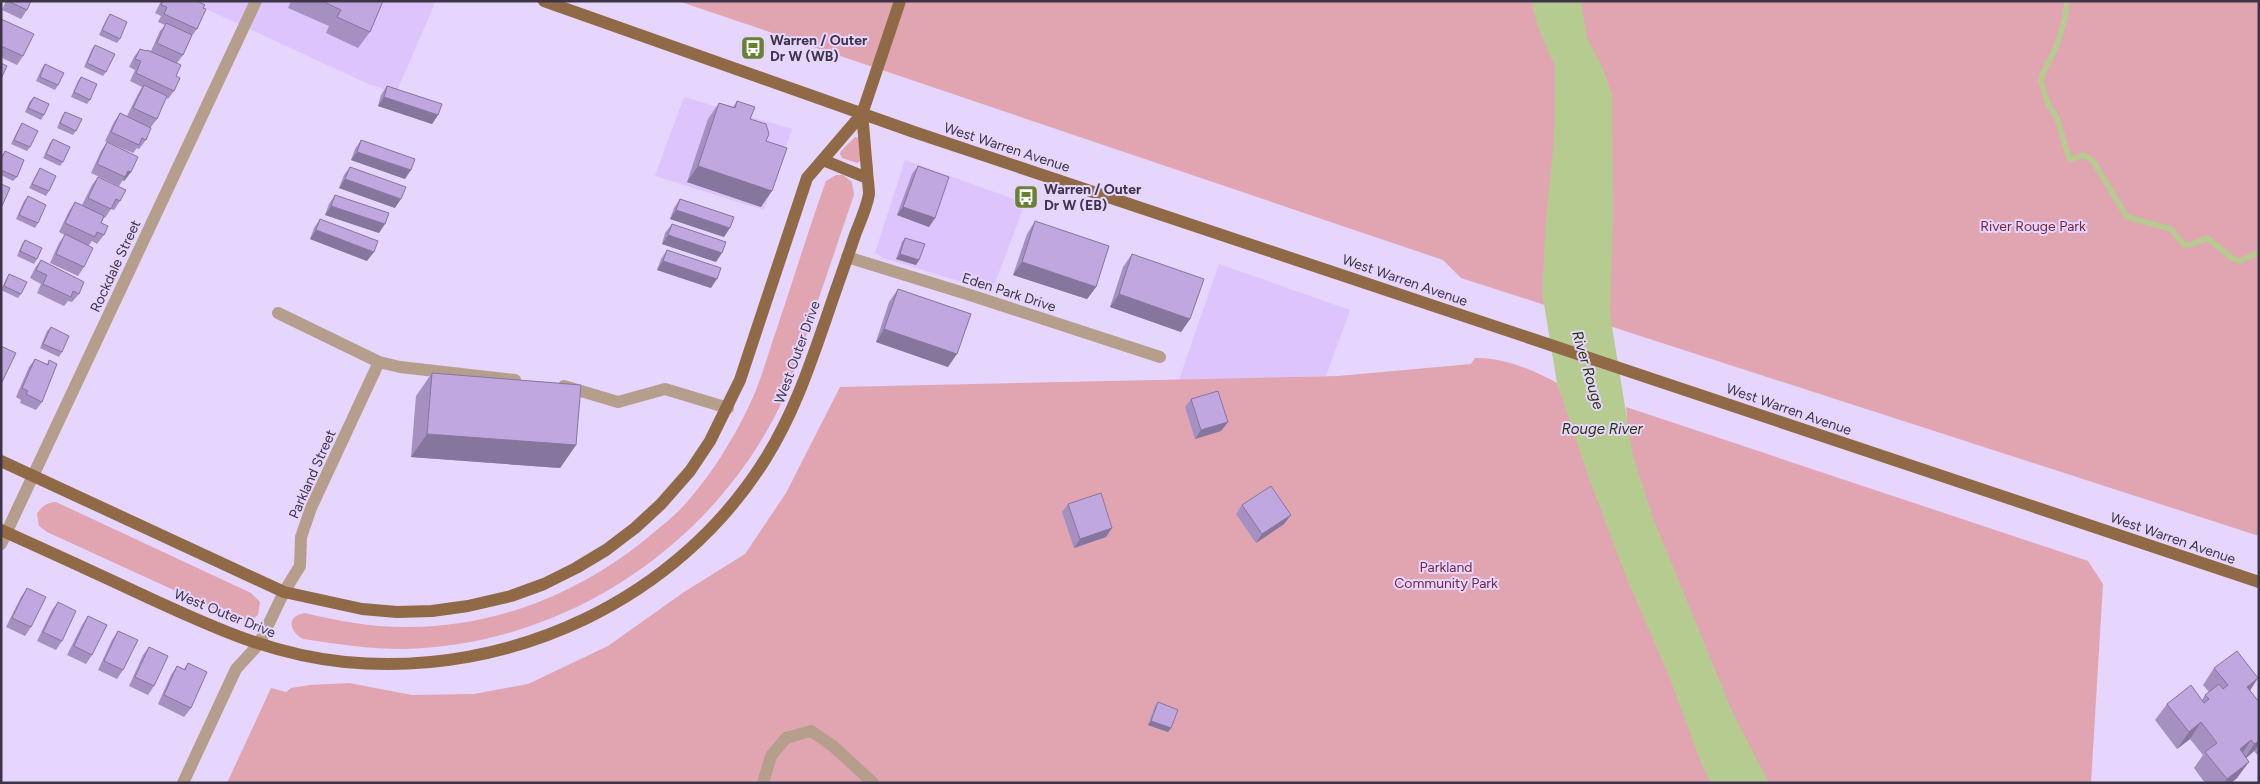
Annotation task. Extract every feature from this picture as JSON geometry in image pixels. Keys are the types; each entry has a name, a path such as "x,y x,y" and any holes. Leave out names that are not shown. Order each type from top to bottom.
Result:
{"main road":[{"name":"West Warren Avenue","path":"544,1 862,114 2259,582"},
{"name":"West Outer Drive","path":"1,462 284,592 362,609 415,611 468,606 511,596 544,584 576,568 606,550 635,528 661,504 690,471 710,442 740,380 807,178 862,114 900,1"},
{"name":"West Outer Drive","path":"3,535 227,634 278,651 342,662 401,664 480,656 537,640 583,621 634,592 674,562 704,536 737,499 766,459 790,416 806,378 869,195 862,114"},
{"path":"823,160 867,178"}],"street":[{"name":"Rockdale Street","path":"3,535 33,476 256,1"},
{"name":"Eden Park Drive","path":"847,257 974,296 1160,357"},
{"path":"278,313 379,362 400,367 525,381"},
{"name":"Parkland Street","path":"183,783 236,669 259,644 284,592 300,566 300,537 311,508 379,362"},
{"path":"554,385 573,387 618,402 665,389 728,408"},
{"path":"763,783 771,756 786,738 811,731 833,746 873,783"}],"shaded area":[{"path":"189,1 434,1 435,3 396,93 366,83"},
{"path":"684,97 792,129 764,210 655,176"},
{"path":"905,160 1025,203 992,291 883,258 875,253"},
{"path":"1219,264 1350,310 1326,376 1179,380"}],"green space":[{"name":"River Rouge Park","path":"678,1 2259,1 2259,536 1461,278 1443,260"},
{"path":"855,137 859,138 861,161 857,163 842,158 840,154"},
{"path":"836,175 843,175 852,182 854,195 785,395 751,457 714,503 672,544 625,580 574,608 519,630 462,644 403,649 340,644 303,639 298,636 292,628 292,620 305,613 355,623 405,627 439,626 505,613 568,589 598,573 626,554 674,516 708,476 748,408 763,370 826,181"},
{"name":"Parkland Community Park","path":"1475,358 1507,362 1528,369 1557,383 1562,396 1627,418 1626,407 2088,561 2103,584 2091,783 227,783 271,688 286,692 291,688 310,685 349,683 412,695 474,694 528,684 608,646 684,592 745,554 786,493 840,387 1338,376 1471,364"},
{"path":"56,502 251,593 260,602 258,615 250,621 239,620 47,532 39,526 37,514 45,505"}],"water":[{"path":"1531,1 1581,1 1587,38 1602,66 1612,95 1613,215 1610,314 1633,456 1653,518 1732,711 1769,783 1711,783 1703,768 1669,676 1626,577 1590,481 1557,383 1542,292 1546,221 1554,139 1555,67 1538,27"}],"building":[{"path":"8,1 31,1 27,10"},
{"path":"163,1 197,1 205,5 203,8 206,9 197,29 164,14 167,7 161,5"},
{"path":"322,1 383,1 370,32 337,17 341,10"},
{"path":"110,14 127,22 120,39 102,30"},
{"path":"1,19 34,34 23,56 1,46"},
{"path":"166,23 192,35 183,55 157,43"},
{"path":"95,45 115,54 106,72 87,63"},
{"path":"140,49 147,50 181,65 176,76 180,78 174,91 136,73 141,61 135,59"},
{"path":"1,63 7,66 1,79"},
{"path":"45,64 64,73 58,85 40,77"},
{"path":"81,77 97,84 90,100 74,92"},
{"path":"144,85 167,96 157,119 133,108"},
{"path":"387,86 442,104 438,115 384,97"},
{"path":"34,97 49,104 44,115 28,108"},
{"path":"737,101 755,107 750,119 766,124 769,134 766,141 787,148 772,191 698,166 719,103 735,108"},
{"path":"65,112 82,119 76,131 60,123"},
{"path":"120,113 151,128 146,140 142,138 139,145 111,132"},
{"path":"22,123 38,131 30,147 14,140"},
{"path":"53,139 70,147 63,162 46,154"},
{"path":"361,140 415,159 411,170 357,152"},
{"path":"107,142 138,157 131,172 128,171 125,177 97,164"},
{"path":"5,151 24,160 17,177 1,170 1,160"},
{"path":"918,166 949,177 935,218 903,207"},
{"path":"350,167 406,187 401,199 345,179"},
{"path":"40,168 56,176 49,191 32,184"},
{"path":"98,177 126,190 120,201 116,199 111,209 88,198"},
{"path":"1,184 10,188 2,206 1,206"},
{"path":"335,195 389,213 385,224 331,206"},
{"path":"28,196 46,205 38,223 19,215"},
{"path":"680,199 734,217 730,228 676,210"},
{"path":"75,202 104,216 101,223 108,226 104,235 97,232 95,237 65,223"},
{"path":"320,219 378,241 374,252 316,230"},
{"path":"1035,221 1109,246 1096,287 1022,262"},
{"path":"672,224 726,242 722,253 668,235"},
{"path":"65,234 93,248 84,267 56,254"},
{"path":"905,238 925,244 919,260 900,254"},
{"path":"25,240 42,248 37,259 20,251"},
{"path":"667,250 721,268 717,279 663,261"},
{"path":"1132,254 1204,279 1190,319 1119,294"},
{"path":"41,260 84,282 79,294 73,291 71,297 43,284 47,275 36,270"},
{"path":"9,274 27,282 21,294 4,286"},
{"path":"898,289 971,314 957,354 884,329"},
{"path":"51,327 69,336 62,352 43,344"},
{"path":"1,346 16,353 1,384"},
{"path":"35,359 48,365 49,360 57,364 42,402 26,394 28,391 22,388"},
{"path":"432,373 581,385 576,445 427,434"},
{"path":"1218,391 1228,422 1201,430 1191,399"},
{"path":"1271,486 1291,515 1262,534 1242,505"},
{"path":"1101,493 1112,528 1080,539 1068,504"},
{"path":"27,588 46,597 31,627 12,618"},
{"path":"58,602 76,611 62,641 43,632"},
{"path":"88,616 107,625 92,655 74,646"},
{"path":"118,631 138,640 123,670 104,661"},
{"path":"149,647 168,656 154,686 135,677"},
{"path":"2237,651 2258,678 2247,687 2259,702 2259,741 2254,744 2251,740 2240,749 2249,762 2227,779 2205,752 2217,743 2201,722 2189,732 2167,704 2191,685 2204,703 2209,699 2205,695 2219,684 2223,689 2228,685 2214,668"},
{"path":"188,663 207,672 191,708 164,695 177,666 185,670"},
{"path":"1158,702 1178,710 1171,728 1151,721"}],"waterway":[{"path":"2067,1 2065,18 2057,45 2042,75 2041,82 2048,104 2057,118 2069,158 2084,155 2093,161 2127,217 2171,229 2184,245 2190,245 2207,238 2232,258 2240,261 2259,252"}],"place":[{"name":"Warren / Outer Dr W (WB)","path":"753,48"},
{"name":"Warren / Outer Dr W (EB)","path":"1026,197"}],"water label":[{"name":"River Rouge","path":"1588,370"},
{"name":"Rouge River","path":"1602,429"}]}
